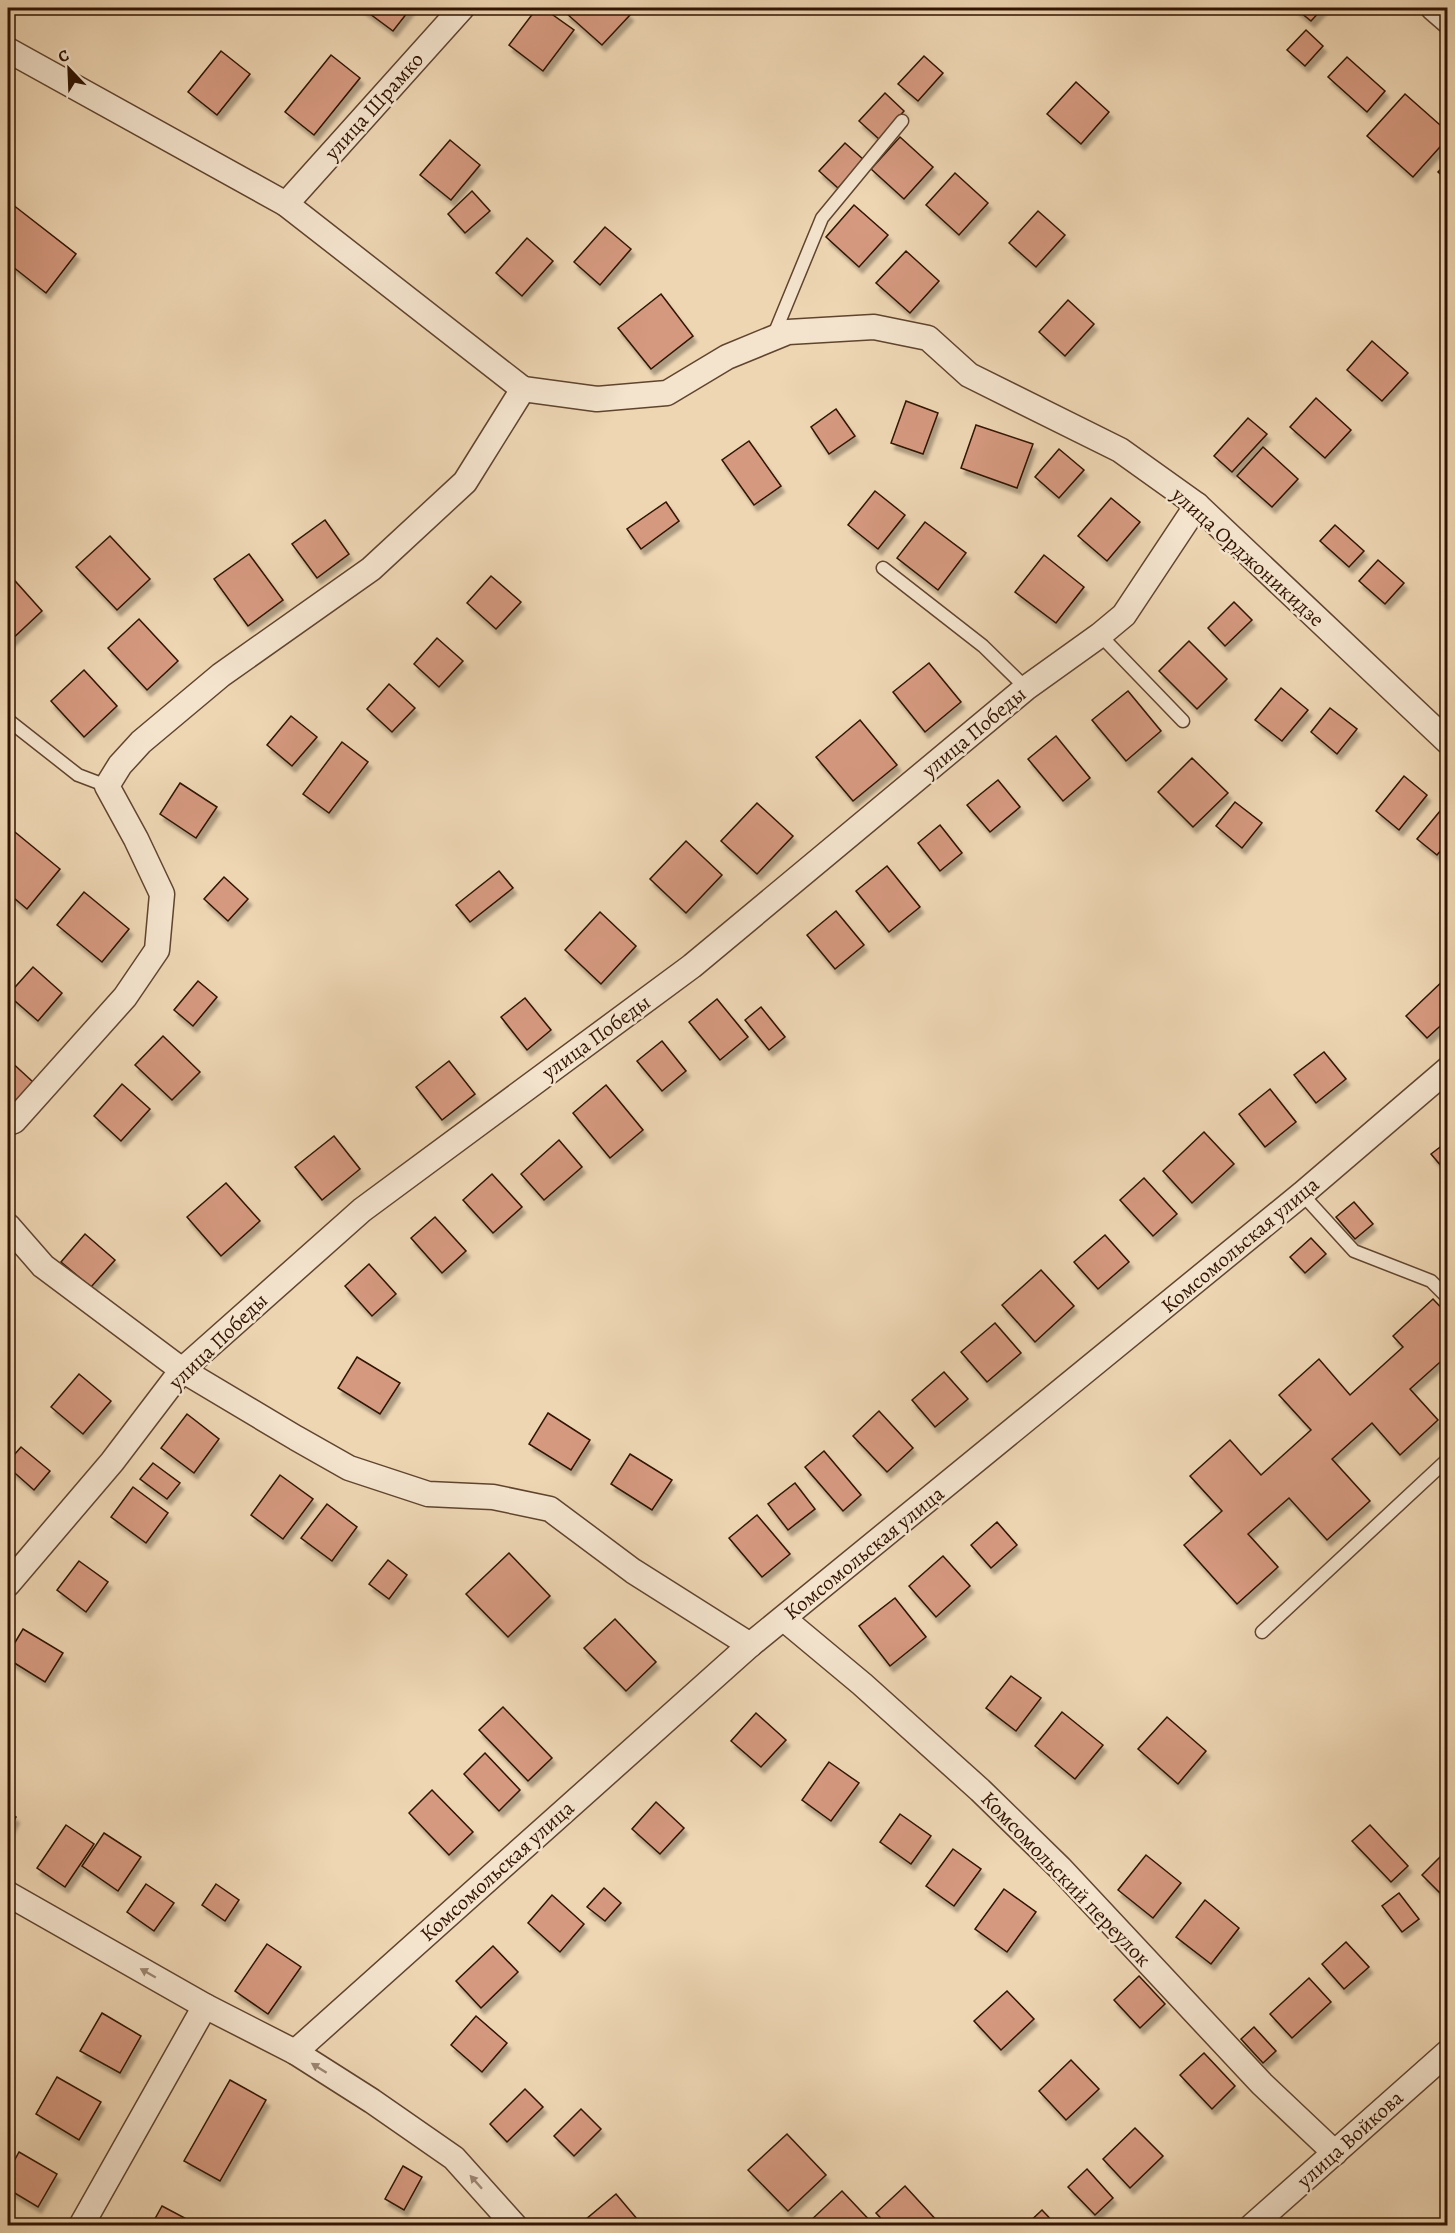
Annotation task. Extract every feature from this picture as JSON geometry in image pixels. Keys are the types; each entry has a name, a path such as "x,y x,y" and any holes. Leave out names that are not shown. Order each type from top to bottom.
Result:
{"street":[{"name":"улица Шрамко","path":"286,204 462,8"},
{"path":"1433,8 1448,21"},
{"path":"8,50 286,204 524,388 465,482 371,569 221,675 141,742 120,765 107,786 162,894 157,950 125,997 14,1121 8,1123"},
{"name":"улица Орджоникидзе","path":"524,388 597,399 667,393 728,357 788,332 874,327 928,338 969,375 1120,450 1197,505 1448,742"},
{"name":"улица Победы","path":"8,1584 112,1462 182,1370 362,1210 692,966 1026,688 1124,615 1197,505"},
{"name":"Комсомольская улица","path":"295,2052 750,1645 1302,1194 1448,1069"},
{"path":"8,1226 43,1266 182,1370 349,1468 428,1494 493,1497 550,1509 633,1571 750,1645"},
{"name":"Комсомольский переулок","path":"784,1619 980,1790 1060,1868 1262,2084 1335,2153"},
{"path":"8,1894 205,2006 295,2052 372,2101 454,2158 515,2226"},
{"path":"81,2226 205,2006"},
{"name":"улица Войкова","path":"1252,2226 1448,2052"}],"lane":[{"path":"772,338 822,218 902,121"},
{"path":"883,568 983,646 1026,688"},
{"path":"1100,635 1183,721"},
{"path":"8,720 78,775 107,786"},
{"path":"1302,1194 1354,1251 1431,1281 1448,1298"},
{"path":"1262,1632 1448,1459"}],"building":[{"path":"362,8 411,8 393,31"},
{"path":"537,8 543,8 574,30 543,71 509,45"},
{"path":"571,8 623,8 630,15 602,45 566,13"},
{"path":"1295,8 1323,8 1311,21"},
{"path":"1306,30 1323,46 1305,66 1287,50"},
{"path":"221,51 250,74 217,115 188,92"},
{"path":"331,55 360,78 314,135 285,112"},
{"path":"924,56 943,73 918,101 898,84"},
{"path":"1347,57 1385,91 1367,112 1328,77"},
{"path":"1076,82 1109,112 1081,144 1047,114"},
{"path":"885,93 904,111 879,139 859,121"},
{"path":"1405,94 1448,132 1448,138 1413,177 1367,136"},
{"path":"900,137 933,167 904,199 871,169"},
{"path":"450,140 480,165 451,200 420,175"},
{"path":"845,143 864,160 838,188 819,171"},
{"path":"1448,162 1448,181 1438,172"},
{"path":"955,173 988,203 959,235 926,205"},
{"path":"472,191 490,211 465,233 448,214"},
{"path":"8,201 76,254 46,293 8,263"},
{"path":"854,205 888,235 859,267 826,237"},
{"path":"1038,211 1065,235 1036,267 1009,243"},
{"path":"605,227 631,249 600,285 574,262"},
{"path":"527,238 553,261 522,296 496,273"},
{"path":"906,251 939,281 910,313 876,283"},
{"path":"661,294 693,336 651,369 618,328"},
{"path":"1068,300 1094,324 1065,356 1039,332"},
{"path":"1372,341 1408,373 1382,401 1347,370"},
{"path":"1316,398 1351,430 1325,458 1290,427"},
{"path":"906,401 938,413 923,454 891,443"},
{"path":"836,409 855,436 829,454 811,427"},
{"path":"1248,418 1267,434 1232,472 1214,456"},
{"path":"976,425 1033,444 1017,488 961,468"},
{"path":"749,441 781,486 754,505 722,460"},
{"path":"1263,447 1298,479 1272,507 1237,476"},
{"path":"1059,449 1084,470 1059,498 1035,477"},
{"path":"875,491 905,515 878,549 848,525"},
{"path":"1111,498 1140,522 1107,561 1078,536"},
{"path":"666,502 679,521 641,549 627,529"},
{"path":"325,520 349,554 317,578 292,544"},
{"path":"925,522 966,553 938,590 897,558"},
{"path":"1335,525 1364,551 1349,567 1320,541"},
{"path":"110,536 150,579 117,610 76,567"},
{"path":"249,554 283,600 248,626 214,579"},
{"path":"1044,555 1084,587 1056,623 1015,592"},
{"path":"1378,560 1404,583 1385,604 1359,581"},
{"path":"8,573 42,611 9,642 8,640"},
{"path":"491,576 521,602 496,629 467,603"},
{"path":"1234,602 1252,620 1225,646 1208,628"},
{"path":"139,619 178,661 147,690 108,648"},
{"path":"437,638 463,661 439,687 414,664"},
{"path":"1189,641 1227,679 1197,709 1159,671"},
{"path":"929,663 961,702 925,732 893,692"},
{"path":"84,670 117,706 84,737 51,701"},
{"path":"389,684 415,708 392,732 367,709"},
{"path":"1281,688 1308,710 1282,741 1255,720"},
{"path":"1128,691 1161,731 1126,761 1092,720"},
{"path":"1330,708 1357,729 1337,754 1311,732"},
{"path":"291,716 317,737 292,766 267,745"},
{"path":"860,720 897,765 853,801 816,757"},
{"path":"1056,736 1090,778 1063,801 1028,759"},
{"path":"342,742 368,762 329,813 303,794"},
{"path":"1192,758 1228,793 1193,827 1158,792"},
{"path":"1404,776 1427,795 1399,830 1376,811"},
{"path":"998,780 1020,807 990,832 967,805"},
{"path":"180,783 217,807 196,838 160,814"},
{"path":"1235,802 1262,823 1242,848 1216,826"},
{"path":"757,803 793,836 757,874 721,841"},
{"path":"1445,805 1448,807 1448,842 1437,855 1417,839"},
{"path":"940,825 962,853 940,871 918,843"},
{"path":"10,828 60,869 27,909 8,893 8,832"},
{"path":"686,841 722,875 686,913 650,879"},
{"path":"887,866 920,907 889,932 856,891"},
{"path":"499,871 513,888 470,922 456,905"},
{"path":"224,877 248,899 228,921 204,899"},
{"path":"84,892 129,929 102,962 57,925"},
{"path":"836,911 864,945 835,969 807,935"},
{"path":"600,912 636,946 601,984 565,950"},
{"path":"33,967 62,993 38,1021 8,995"},
{"path":"1448,976 1448,1019 1427,1038 1406,1016"},
{"path":"198,981 217,997 193,1026 174,1010"},
{"path":"525,998 551,1030 527,1050 501,1017"},
{"path":"717,999 748,1037 720,1060 689,1022"},
{"path":"761,1007 785,1037 769,1050 745,1020"},
{"path":"163,1036 200,1072 172,1100 135,1065"},
{"path":"662,1041 686,1071 662,1091 637,1061"},
{"path":"1324,1052 1346,1079 1316,1103 1294,1075"},
{"path":"8,1059 33,1082 8,1110"},
{"path":"449,1061 475,1094 442,1120 416,1087"},
{"path":"122,1084 150,1109 121,1141 94,1116"},
{"path":"606,1085 643,1130 610,1158 573,1113"},
{"path":"1270,1089 1296,1122 1265,1147 1239,1114"},
{"path":"1204,1132 1234,1164 1192,1203 1163,1171"},
{"path":"334,1136 360,1169 322,1200 295,1167"},
{"path":"559,1140 582,1167 544,1200 521,1174"},
{"path":"1448,1141 1448,1174 1431,1154"},
{"path":"492,1174 522,1207 493,1233 463,1200"},
{"path":"1144,1178 1177,1214 1153,1236 1120,1200"},
{"path":"226,1183 260,1221 221,1256 187,1217"},
{"path":"1354,1202 1373,1224 1355,1239 1336,1217"},
{"path":"435,1217 466,1251 442,1273 411,1238"},
{"path":"85,1234 115,1260 91,1287 61,1262"},
{"path":"1105,1235 1129,1262 1098,1289 1074,1262"},
{"path":"1311,1238 1326,1254 1305,1273 1290,1257"},
{"path":"369,1264 396,1294 372,1316 345,1286"},
{"path":"1041,1270 1074,1306 1035,1342 1002,1305"},
{"path":"1433,1299 1448,1315 1448,1355 1410,1389 1438,1420 1400,1455 1372,1423 1332,1459 1370,1501 1327,1540 1289,1498 1248,1534 1278,1567 1237,1604 1184,1545 1222,1511 1190,1476 1230,1440 1261,1475 1311,1430 1279,1395 1319,1359 1350,1395 1403,1347 1393,1336"},
{"path":"995,1323 1021,1353 987,1382 961,1352"},
{"path":"357,1357 400,1383 380,1414 338,1388"},
{"path":"944,1372 968,1399 935,1427 912,1400"},
{"path":"79,1374 111,1401 83,1434 51,1407"},
{"path":"879,1411 913,1448 887,1472 853,1436"},
{"path":"548,1413 590,1440 571,1470 529,1444"},
{"path":"187,1414 219,1439 194,1473 161,1448"},
{"path":"21,1447 50,1471 34,1490 8,1467 8,1462"},
{"path":"824,1451 861,1495 843,1511 805,1467"},
{"path":"630,1454 672,1480 652,1510 611,1484"},
{"path":"153,1463 180,1483 167,1499 140,1479"},
{"path":"280,1475 313,1499 283,1539 251,1515"},
{"path":"795,1483 815,1509 788,1530 768,1504"},
{"path":"133,1487 168,1513 146,1543 111,1517"},
{"path":"327,1504 357,1527 332,1561 301,1538"},
{"path":"757,1515 790,1554 762,1577 729,1538"},
{"path":"997,1522 1017,1545 991,1568 971,1545"},
{"path":"509,1553 550,1596 508,1637 466,1594"},
{"path":"943,1556 970,1586 936,1617 909,1586"},
{"path":"388,1560 407,1575 389,1599 369,1584"},
{"path":"79,1561 108,1582 86,1612 57,1590"},
{"path":"895,1598 926,1637 890,1666 859,1626"},
{"path":"615,1619 656,1662 626,1691 584,1648"},
{"path":"23,1629 63,1653 45,1682 8,1659 8,1654"},
{"path":"1011,1676 1041,1698 1016,1731 986,1708"},
{"path":"503,1707 552,1758 528,1781 479,1730"},
{"path":"1062,1712 1103,1745 1075,1779 1035,1746"},
{"path":"756,1713 786,1740 761,1767 731,1741"},
{"path":"1167,1717 1206,1751 1178,1784 1138,1749"},
{"path":"485,1753 520,1790 499,1811 464,1774"},
{"path":"829,1762 859,1783 831,1821 802,1800"},
{"path":"432,1790 473,1832 449,1855 409,1813"},
{"path":"656,1802 684,1828 660,1854 632,1829"},
{"path":"8,1812 16,1817 8,1832"},
{"path":"900,1814 931,1836 911,1864 880,1842"},
{"path":"66,1825 94,1844 65,1887 37,1868"},
{"path":"1370,1825 1408,1866 1391,1882 1352,1841"},
{"path":"104,1833 141,1857 118,1891 82,1866"},
{"path":"953,1849 981,1869 954,1906 926,1886"},
{"path":"1448,1850 1447,1900 1422,1875"},
{"path":"1146,1855 1181,1883 1153,1918 1118,1890"},
{"path":"146,1884 174,1903 154,1931 127,1912"},
{"path":"216,1884 239,1900 225,1921 202,1905"},
{"path":"604,1888 621,1903 605,1921 587,1907"},
{"path":"1004,1889 1036,1912 1007,1952 975,1929"},
{"path":"1399,1893 1419,1919 1402,1932 1382,1906"},
{"path":"552,1895 584,1924 560,1952 528,1923"},
{"path":"1205,1900 1239,1928 1211,1964 1176,1937"},
{"path":"1346,1942 1369,1967 1344,1989 1322,1964"},
{"path":"267,1944 301,1967 268,2014 235,1991"},
{"path":"493,1946 518,1972 481,2008 456,1981"},
{"path":"1139,1976 1165,2004 1140,2028 1114,2000"},
{"path":"1309,1978 1331,2002 1292,2038 1270,2014"},
{"path":"1007,1991 1034,2019 1001,2050 974,2021"},
{"path":"102,2013 141,2036 120,2073 80,2051"},
{"path":"476,2016 507,2043 482,2072 451,2045"},
{"path":"1254,2027 1276,2051 1263,2063 1241,2039"},
{"path":"1204,2053 1235,2086 1212,2109 1180,2075"},
{"path":"1071,2060 1099,2089 1066,2120 1039,2091"},
{"path":"57,2077 101,2102 79,2140 36,2114"},
{"path":"230,2080 266,2100 220,2181 184,2161"},
{"path":"525,2089 543,2107 507,2142 490,2124"},
{"path":"581,2109 601,2129 574,2156 554,2136"},
{"path":"1135,2128 1163,2156 1130,2188 1103,2159"},
{"path":"787,2134 826,2175 788,2211 748,2170"},
{"path":"19,2152 57,2174 38,2207 8,2189 8,2172"},
{"path":"403,2166 422,2177 404,2210 385,2199"},
{"path":"1087,2169 1113,2198 1095,2215 1068,2187"},
{"path":"905,2186 939,2223 936,2226 888,2226 876,2213"},
{"path":"842,2191 875,2226 812,2226 809,2222"},
{"path":"616,2194 643,2226 589,2226 585,2220"},
{"path":"162,2206 198,2225 151,2226"},
{"path":"1042,2210 1057,2226 1025,2226"},
{"path":"367,2220 377,2226 364,2226"}]}
